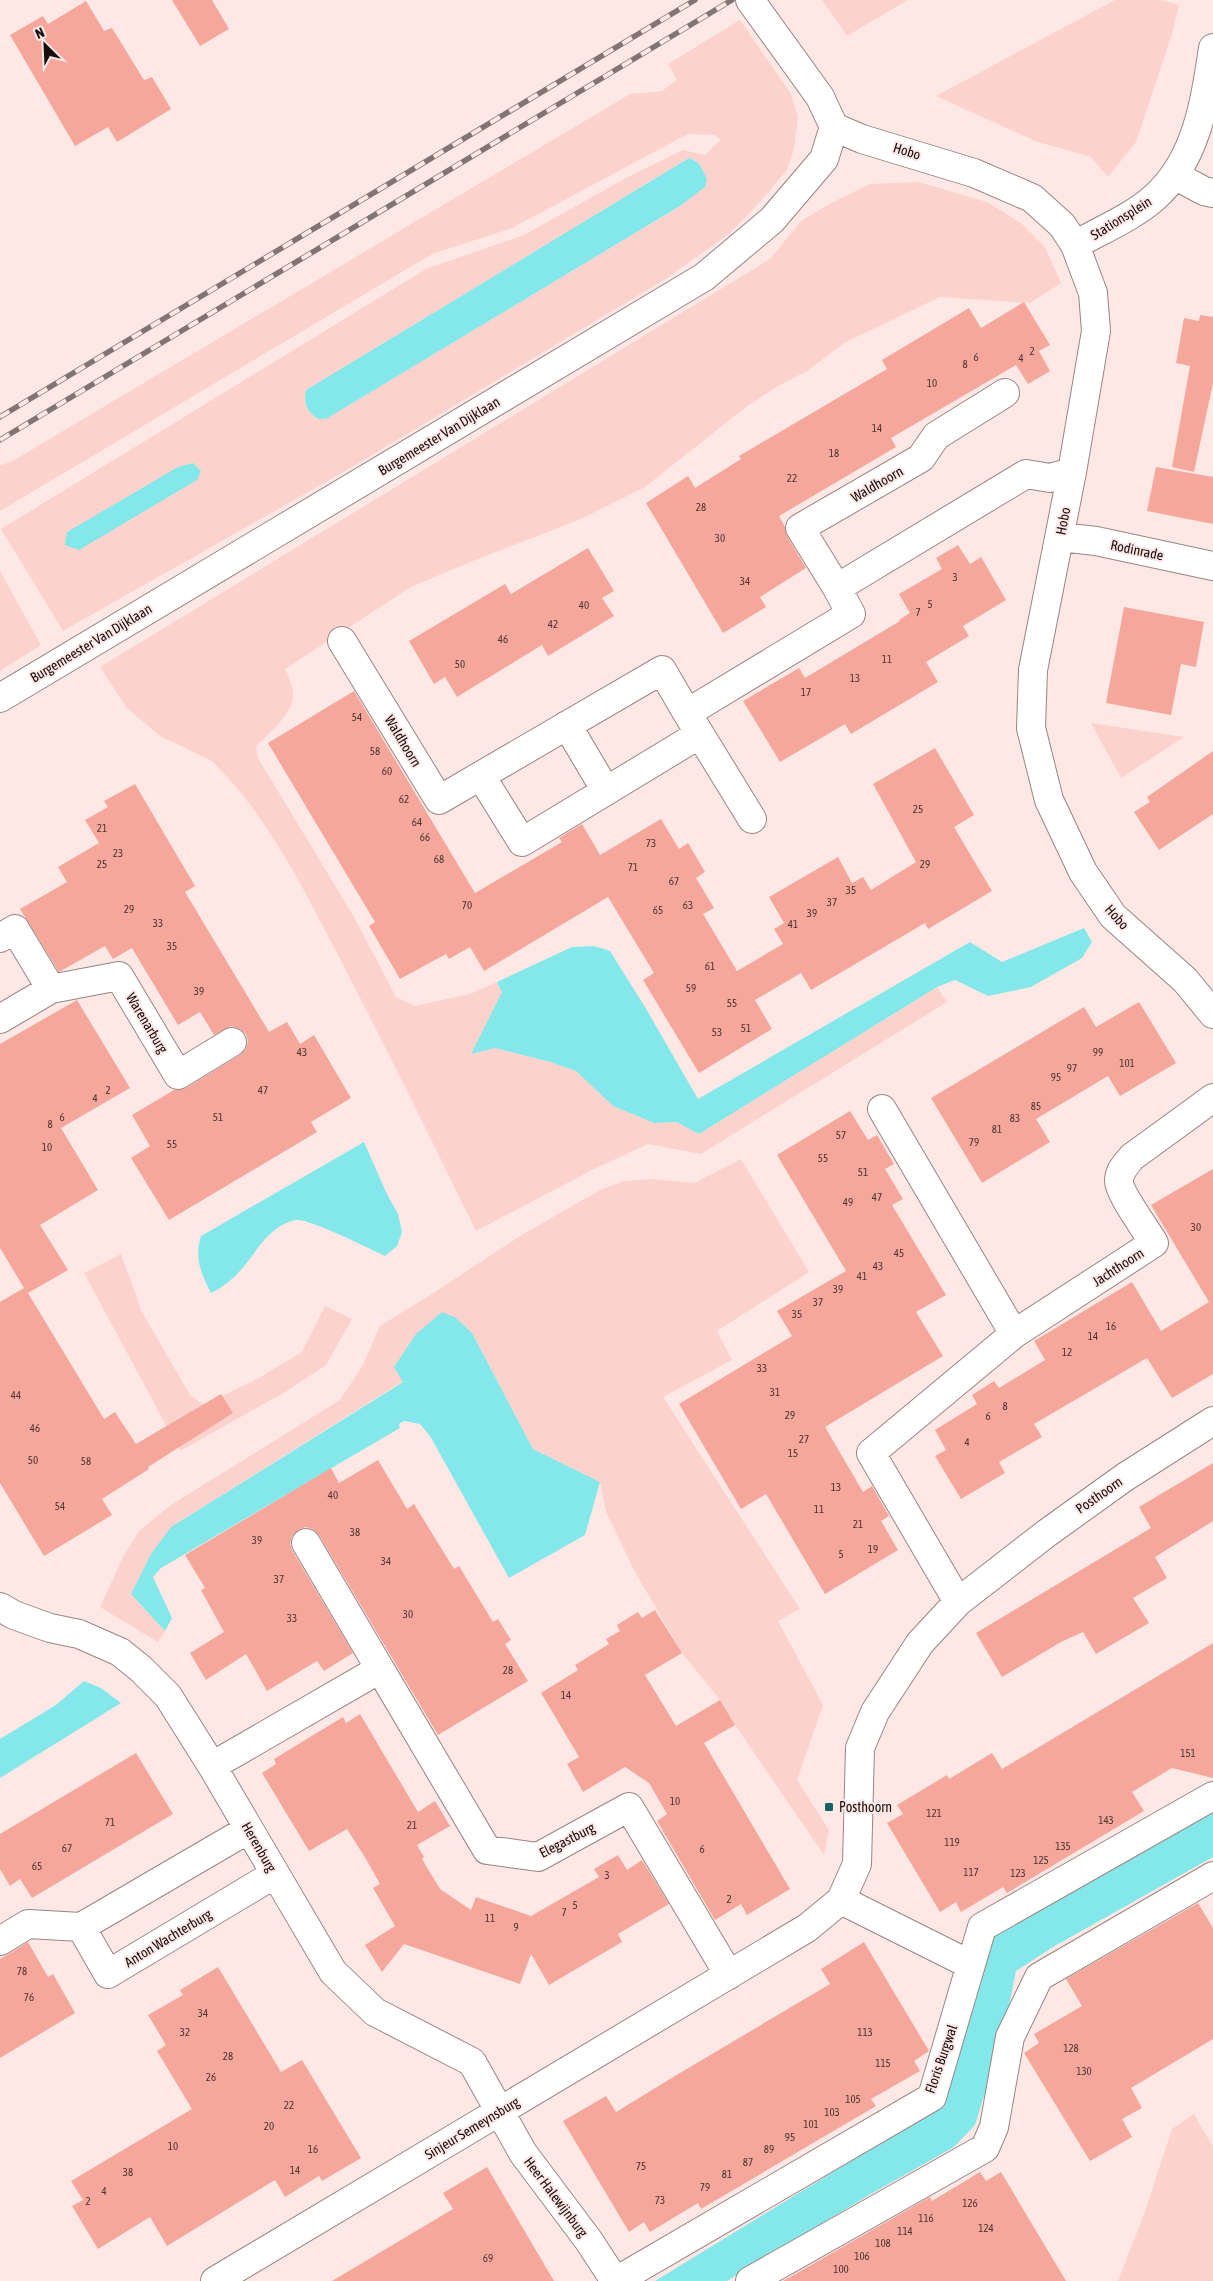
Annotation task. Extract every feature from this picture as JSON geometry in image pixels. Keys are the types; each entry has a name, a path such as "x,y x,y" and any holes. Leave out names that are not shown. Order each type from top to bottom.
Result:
{"street":[{"path":"750,0 820,97 834,127"},
{"name":"Stationsplein","path":"1075,246 1124,219 1154,199 1176,176 1192,146 1207,84 1213,48"},
{"name":"Hobo","path":"834,127 862,139 974,172 1032,198 1062,225 1075,246 1094,293 1096,331 1072,472 1033,670 1031,728 1049,800 1083,872 1113,916 1185,980 1213,1014"},
{"name":"Burgemeester Van Dijklaan","path":"0,698 704,277 772,220 824,159 834,127"},
{"path":"1176,176 1213,194"},
{"name":"Waldhoorn","path":"481,776 522,842 606,790 694,723 851,614 800,528 921,458 936,436 1005,393"},
{"path":"837,588 1026,474 1050,478 1072,472"},
{"name":"Rodinrade","path":"1060,536 1096,541 1213,566"},
{"name":"Waldhoorn","path":"342,641 439,800 662,670 752,819"},
{"path":"567,725 606,790"},
{"path":"0,938 15,929 51,988"},
{"name":"Warenarburg","path":"0,1018 51,988 119,976 178,1075 232,1042"},
{"name":"Jachthoorn","path":"958,1602 871,1453 1014,1334 1154,1243 1123,1193 1119,1182 1122,1170 1132,1158 1213,1098"},
{"path":"882,1109 1014,1334"},
{"name":"Posthoorn","path":"729,1975 807,1928 841,1900 857,1864 860,1748 875,1712 920,1643 958,1602 1088,1503 1213,1421"},
{"name":"Elegastburg","path":"306,1543 487,1850 538,1857 629,1807 729,1975"},
{"name":"Herenburg","path":"0,1607 14,1615 50,1628 79,1634 120,1652 141,1669 168,1696 212,1766 332,1972 375,2012 472,2062 501,2111"},
{"path":"212,1766 380,1669"},
{"name":"Floris Burgwal","path":"616,2281 932,2097 982,1927 1213,1796"},
{"path":"0,1941 28,1924 82,1927 249,1829"},
{"name":"Anton Wachterburg","path":"82,1927 108,1974 275,1874"},
{"path":"750,2281 985,2148 994,2127 1010,2037 1039,1977 1213,1876"},
{"path":"841,1900 971,1965"},
{"name":"Sinjeur Semeynsburg","path":"215,2281 729,1975"},
{"name":"Heer Halewijnburg","path":"501,2111 523,2153 589,2241 616,2281"}],"shaded area":[{"path":"822,0 908,0 847,36"},
{"path":"1115,0 1161,0 1179,5 1172,34 1136,142 1108,177 1091,157 1035,141 936,96"},
{"path":"740,20 791,94 798,117 794,149 787,170 729,234 664,280 347,470 63,631 1,529 426,269 524,235 628,177 683,150 705,155 721,140 714,135 688,134 512,228 432,254 0,511 0,466 16,459 630,94 662,91 677,80 668,64","holes":["689,158 696,160 680,206 326,419 318,419 309,410 305,399 306,390"]},
{"path":"919,182 987,202 1021,223 1045,247 1061,283 1030,303 940,297 844,343 807,371 778,386 746,407 645,487 581,519 411,587 285,669 292,686 293,699 280,722 256,746 258,758 354,917 396,997 415,1006 470,994 497,982 502,992 472,1054 495,1048 550,1062 576,1071 613,1106 654,1123 676,1122 699,1134 937,987 947,1002 701,1154 648,1144 592,1170 476,1231 339,957 298,879 267,829 232,782 212,761 160,736 127,708 100,667 770,259 801,221 831,203 870,184"},
{"path":"0,571 41,645 0,671"},
{"path":"1091,723 1184,737 1121,778"},
{"path":"741,1159 809,1272 717,1331 732,1360 663,1397 800,1609 778,1621 823,1705 797,1780 829,1830 824,1855 720,1700 682,1653 634,1570 606,1512 600,1482 533,1449 472,1333 403,1381 171,1527 131,1594 165,1631 158,1642 100,1607 125,1553 140,1530 171,1505 340,1400 363,1365 380,1326 520,1236 600,1190 624,1181 652,1179 694,1183"},
{"path":"121,1254 142,1312 190,1395 204,1405 259,1378 302,1352 325,1306 352,1319 326,1365 285,1392 180,1451 84,1273"},
{"path":"1194,2114 1213,2147 1213,2281 1118,2281 1143,2217 1172,2129"}],"water":[{"path":"689,158 698,163 707,179 705,187 680,206 326,419 318,419 311,413 305,399 306,390"},
{"path":"193,463 201,471 197,480 79,550 65,545 67,532 178,467"},
{"path":"1084,928 1092,942 1082,958 1031,987 988,996 955,980 937,987 699,1134 676,1122 654,1123 613,1106 576,1071 550,1062 495,1048 471,1054 502,992 497,982 572,947 594,946 610,951 698,1099 970,942 1002,962"},
{"path":"364,1142 398,1214 402,1232 397,1246 385,1256 326,1229 296,1220 284,1224 274,1231 265,1239 237,1274 211,1293 204,1279 198,1258 201,1236"},
{"path":"442,1312 456,1318 472,1333 533,1449 600,1482 585,1535 509,1578 430,1436 420,1424 404,1421 399,1424 400,1428 161,1568 153,1577 172,1618 165,1631 131,1594 151,1554 171,1527 403,1382 394,1367 416,1334"},
{"path":"84,1681 101,1688 121,1703 0,1778 0,1739 56,1705"},
{"path":"1213,1813 1213,1857 1053,1947 1016,1971 1004,2031 975,2125 954,2147 869,2195 727,2281 655,2281 933,2111 988,1939"}],"building":[{"path":"172,0 212,0 229,29 200,46"},
{"path":"86,1 104,31 112,28 144,80 152,77 171,109 117,142 108,127 75,146 10,35 43,16 48,24"},
{"path":"1024,302 1050,345 1039,351 1050,371 1028,384 1016,365 891,438 896,447 779,516 787,536 806,568 760,597 766,607 723,633 646,503 688,476 695,488 741,459 739,456 887,369 882,360 969,308 981,328"},
{"path":"1200,315 1213,317 1213,383 1194,472 1172,467 1190,366 1176,363 1184,318 1199,321"},
{"path":"1156,467 1213,477 1213,524 1147,511"},
{"path":"958,545 970,564 981,557 1006,600 963,626 969,636 926,662 938,682 851,734 845,724 780,762 743,701 799,668 805,678 900,621 910,613 899,594 942,569 936,558"},
{"path":"588,548 614,591 602,598 614,616 548,656 542,645 457,697 445,677 434,684 409,641 505,584 511,594"},
{"path":"1124,607 1204,622 1196,667 1181,664 1171,715 1106,703"},
{"path":"354,691 475,893 562,842 559,838 582,824 600,855 661,819 679,849 688,843 705,872 696,878 714,908 703,914 737,971 783,944 774,929 784,923 769,897 838,857 852,883 863,877 871,890 916,862 873,784 935,748 974,815 954,827 992,891 928,929 925,923 811,990 801,973 755,1000 772,1029 699,1073 643,980 654,973 608,897 484,971 470,947 449,959 446,954 400,979 369,926 375,922 268,743"},
{"path":"1213,751 1213,814 1159,850 1134,812 1150,802 1147,797"},
{"path":"135,784 195,886 185,892 269,1032 287,1022 300,1044 314,1035 351,1098 311,1122 317,1132 169,1220 131,1158 150,1146 132,1115 174,1090 186,1088 240,1055 246,1049 248,1041 246,1034 240,1029 231,1026 214,1035 200,1012 178,1025 132,948 113,959 105,946 59,972 20,909 67,882 58,867 99,843 85,820 108,807 104,801"},
{"path":"77,1000 130,1088 61,1128 98,1190 40,1225 68,1270 28,1293 104,1419 115,1412 136,1444 221,1394 233,1413 148,1467 149,1469 102,1499 112,1515 44,1556 0,1483 0,1302 24,1288 0,1248 0,1044"},
{"path":"1139,1002 1176,1063 1120,1096 1108,1076 1036,1119 1050,1142 982,1183 931,1098 1084,1007 1096,1027"},
{"path":"850,1111 868,1140 877,1135 894,1164 885,1169 903,1199 892,1205 946,1295 916,1312 943,1356 825,1427 863,1492 872,1486 889,1516 881,1521 898,1550 825,1594 766,1494 741,1509 679,1404 792,1336 777,1311 846,1271 777,1155"},
{"path":"1213,1169 1213,1374 1172,1398 1147,1358 1034,1424 1042,1437 999,1462 1005,1473 961,1499 935,1456 946,1450 935,1430 977,1404 972,1395 994,1381 999,1388 1045,1360 1034,1341 1132,1282 1161,1331 1209,1302 1151,1205"},
{"path":"378,1460 407,1509 414,1504 454,1569 459,1566 493,1622 498,1619 511,1640 505,1644 528,1681 438,1735 319,1535 313,1529 305,1527 298,1530 292,1536 290,1544 353,1653 324,1671 317,1661 267,1691 246,1654 206,1680 190,1653 224,1632 201,1590 205,1588 185,1555 331,1468 339,1483"},
{"path":"1213,1463 1213,1521 1155,1557 1167,1578 1133,1598 1149,1623 1096,1654 1083,1632 1061,1642 1002,1677 976,1633 1151,1528 1139,1507"},
{"path":"655,1610 682,1653 645,1675 676,1726 720,1700 735,1725 704,1743 790,1889 747,1915 741,1904 715,1920 657,1821 667,1814 649,1783 625,1767 583,1792 567,1764 579,1757 541,1693 578,1670 575,1665 609,1644 606,1639 620,1631 617,1625 638,1612 642,1618"},
{"path":"1213,1643 1213,1778 1172,1768 1132,1792 1144,1811 1007,1893 1003,1887 961,1912 956,1902 940,1912 887,1823 903,1814 897,1805 947,1775 949,1779 992,1753 1002,1769"},
{"path":"360,1714 418,1812 435,1801 450,1826 417,1845 424,1857 422,1859 440,1889 471,1910 476,1897 531,1916 599,1877 594,1869 618,1855 627,1870 642,1860 669,1904 618,1934 622,1942 549,1985 531,1954 520,1984 404,1944 382,1972 365,1945 395,1926 373,1888 380,1884 366,1859 347,1829 309,1851 262,1773 276,1764 274,1759 343,1717 346,1723"},
{"path":"136,1753 173,1814 32,1898 20,1879 10,1886 0,1869 0,1834"},
{"path":"1198,1903 1213,1928 1213,2039 1131,2088 1142,2108 1122,2119 1132,2137 1090,2161 1024,2053 1039,2043 1034,2034 1082,2006 1066,1979"},
{"path":"28,1942 48,1977 53,1974 75,2013 0,2058 0,1959"},
{"path":"864,1942 929,2051 914,2061 920,2071 871,2099 876,2106 701,2209 698,2203 650,2232 644,2222 629,2232 563,2121 606,2096 616,2112 830,1984 821,1969"},
{"path":"218,1967 281,2072 302,2060 361,2158 322,2181 319,2176 285,2197 275,2180 167,2246 150,2217 98,2249 72,2206 83,2200 71,2181 192,2109 157,2051 166,2045 148,2015 183,1995 180,1990"},
{"path":"487,2167 554,2281 332,2281 453,2209 443,2193"},
{"path":"980,2172 986,2181 1001,2172 1066,2281 783,2281 930,2197 932,2201"}],"railway":[{"path":"0,417 695,0"},
{"path":"0,440 732,0"}],"place":[{"name":"Posthoorn","path":"829,1807"}]}
